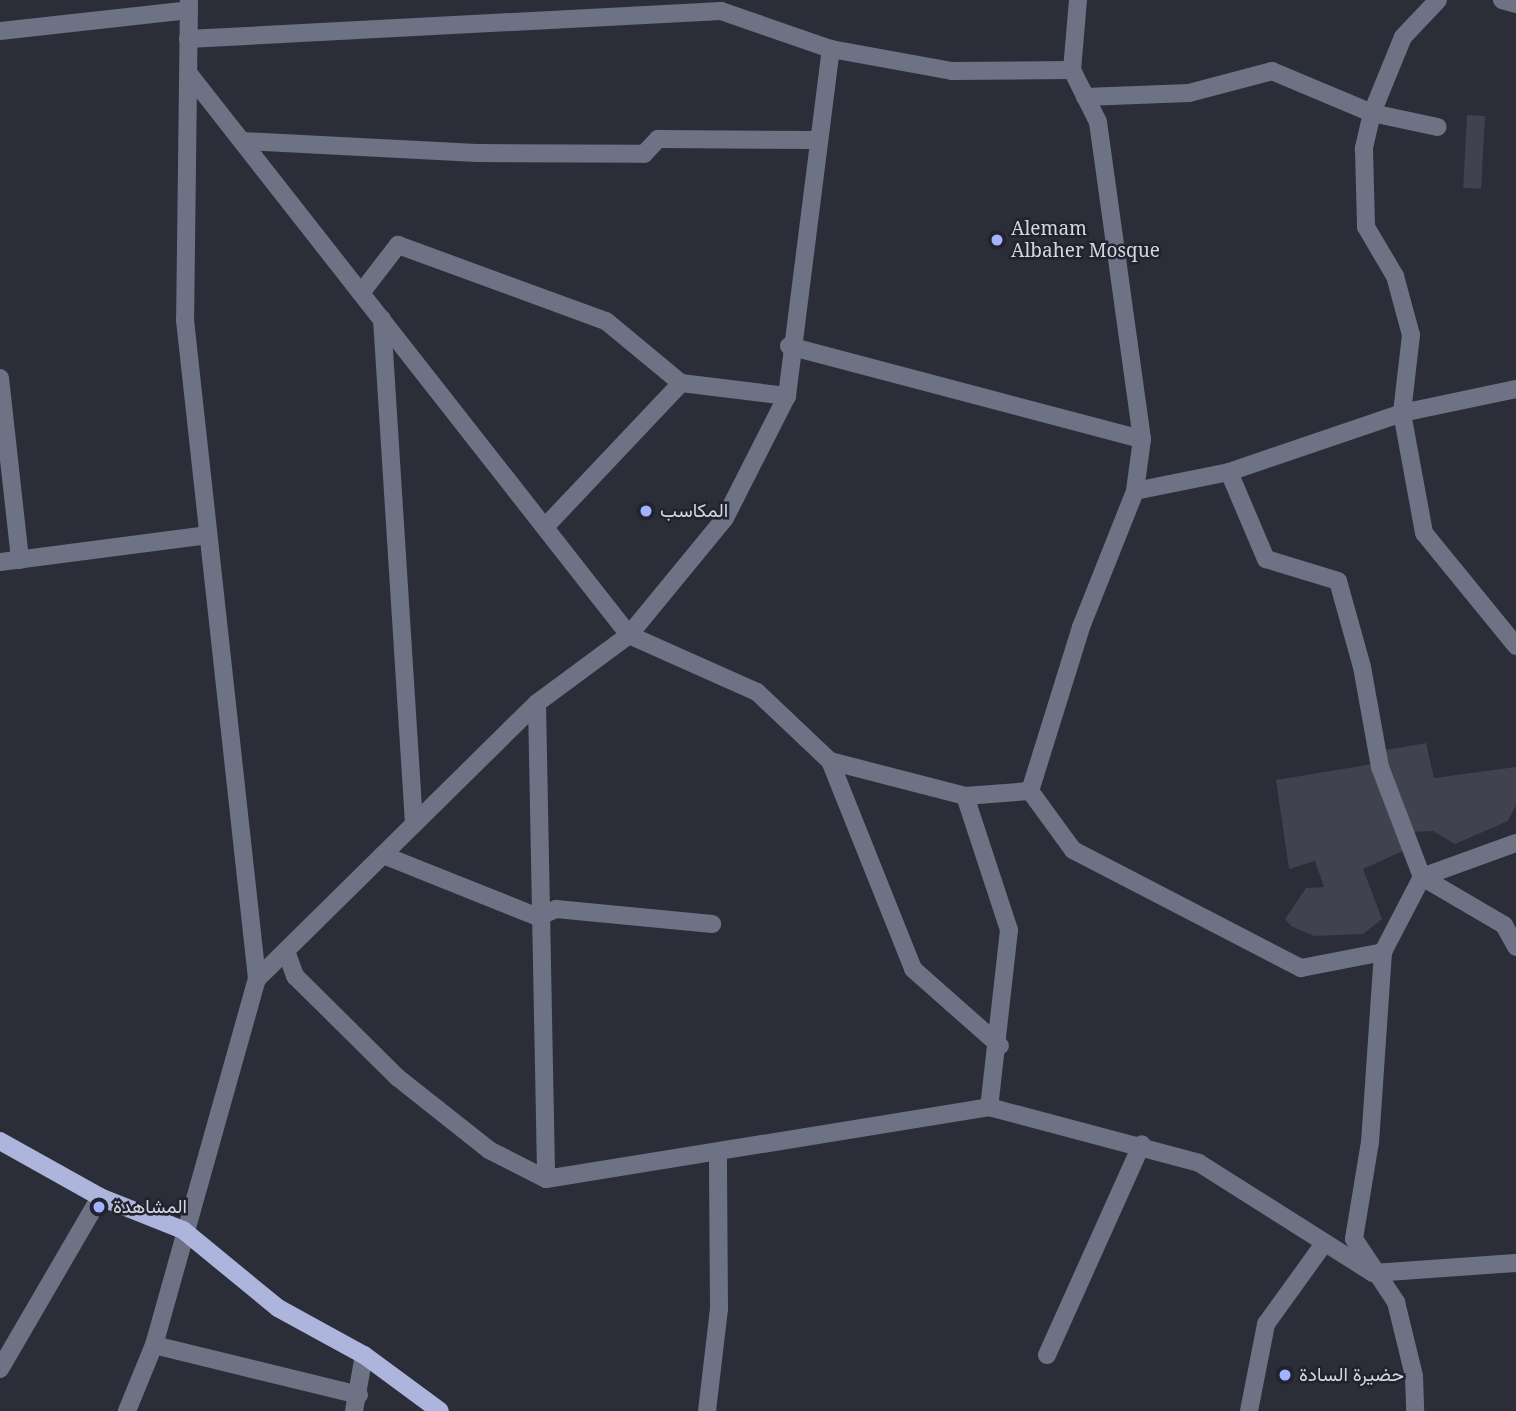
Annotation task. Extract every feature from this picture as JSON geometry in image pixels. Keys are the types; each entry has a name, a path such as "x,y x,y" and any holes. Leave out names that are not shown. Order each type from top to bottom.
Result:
{"main road":[{"path":"0,1141 100,1198 183,1230 278,1308 364,1355 440,1411"}],"street":[{"path":"1030,791 1081,626 1135,491 1142,439 1098,122 1072,71 1079,0"},
{"path":"1438,0 1403,37 1372,113 1364,149 1366,227 1395,276 1411,335 1402,412 1424,533 1516,646"},
{"path":"1502,0 1516,4"},
{"path":"0,31 189,5 185,320 257,979 183,1230 154,1345 127,1411"},
{"path":"188,39 720,6 831,49 952,71 1072,71"},
{"path":"257,979 537,703 629,635 725,518 787,396 789,346 831,49"},
{"path":"1085,97 1189,93 1272,71 1372,113 1438,127"},
{"path":"189,74 629,635 757,692 831,761 913,969 1000,1046"},
{"path":"242,141 477,153 644,153 658,139 819,140"},
{"path":"361,293 398,246 606,321 681,383 787,396"},
{"path":"382,319 414,824"},
{"path":"789,346 1142,439"},
{"path":"0,378 20,560"},
{"path":"545,527 681,383"},
{"path":"1135,491 1229,472 1402,412 1516,389"},
{"path":"1229,472 1266,559 1338,581 1362,667 1380,767 1422,877 1510,923 1516,947"},
{"path":"0,562 208,536"},
{"path":"537,703 538,917 546,1179"},
{"path":"831,761 965,796 1030,791"},
{"path":"1030,791 1073,850 1301,968 1383,952"},
{"path":"965,796 1009,930 1000,1046 989,1107"},
{"path":"1415,1411 1415,1376 1396,1302 1373,1273 1354,1239 1370,1142 1383,952 1422,877 1516,843"},
{"path":"383,855 538,917 556,909 712,924"},
{"path":"286,951 295,976 397,1077 489,1150 546,1179 989,1107 1142,1144 1199,1163 1323,1245 1373,1273 1516,1263"},
{"path":"1047,1356 1142,1144"},
{"path":"707,1411 719,1309 718,1152"},
{"path":"0,1368 100,1198"},
{"path":"1249,1411 1266,1324 1323,1245"},
{"path":"154,1345 357,1403 364,1355"}],"building":[{"path":"1467,115 1485,116 1481,189 1463,188"},
{"path":"1426,743 1434,778 1516,767 1516,805 1508,821 1455,844 1433,831 1408,832 1390,788 1386,750"},
{"path":"1373,764 1403,851 1363,869 1382,919 1363,934 1314,936 1291,926 1285,919 1306,888 1324,887 1315,861 1289,869 1276,780"}],"place":[{"name":"Alemam Albaher Mosque","path":"997,240"},
{"name":"المكاسب","path":"646,511"},
{"name":"المشاهدة","path":"99,1207"},
{"name":"حضيرة السادة","path":"1285,1375"}]}
